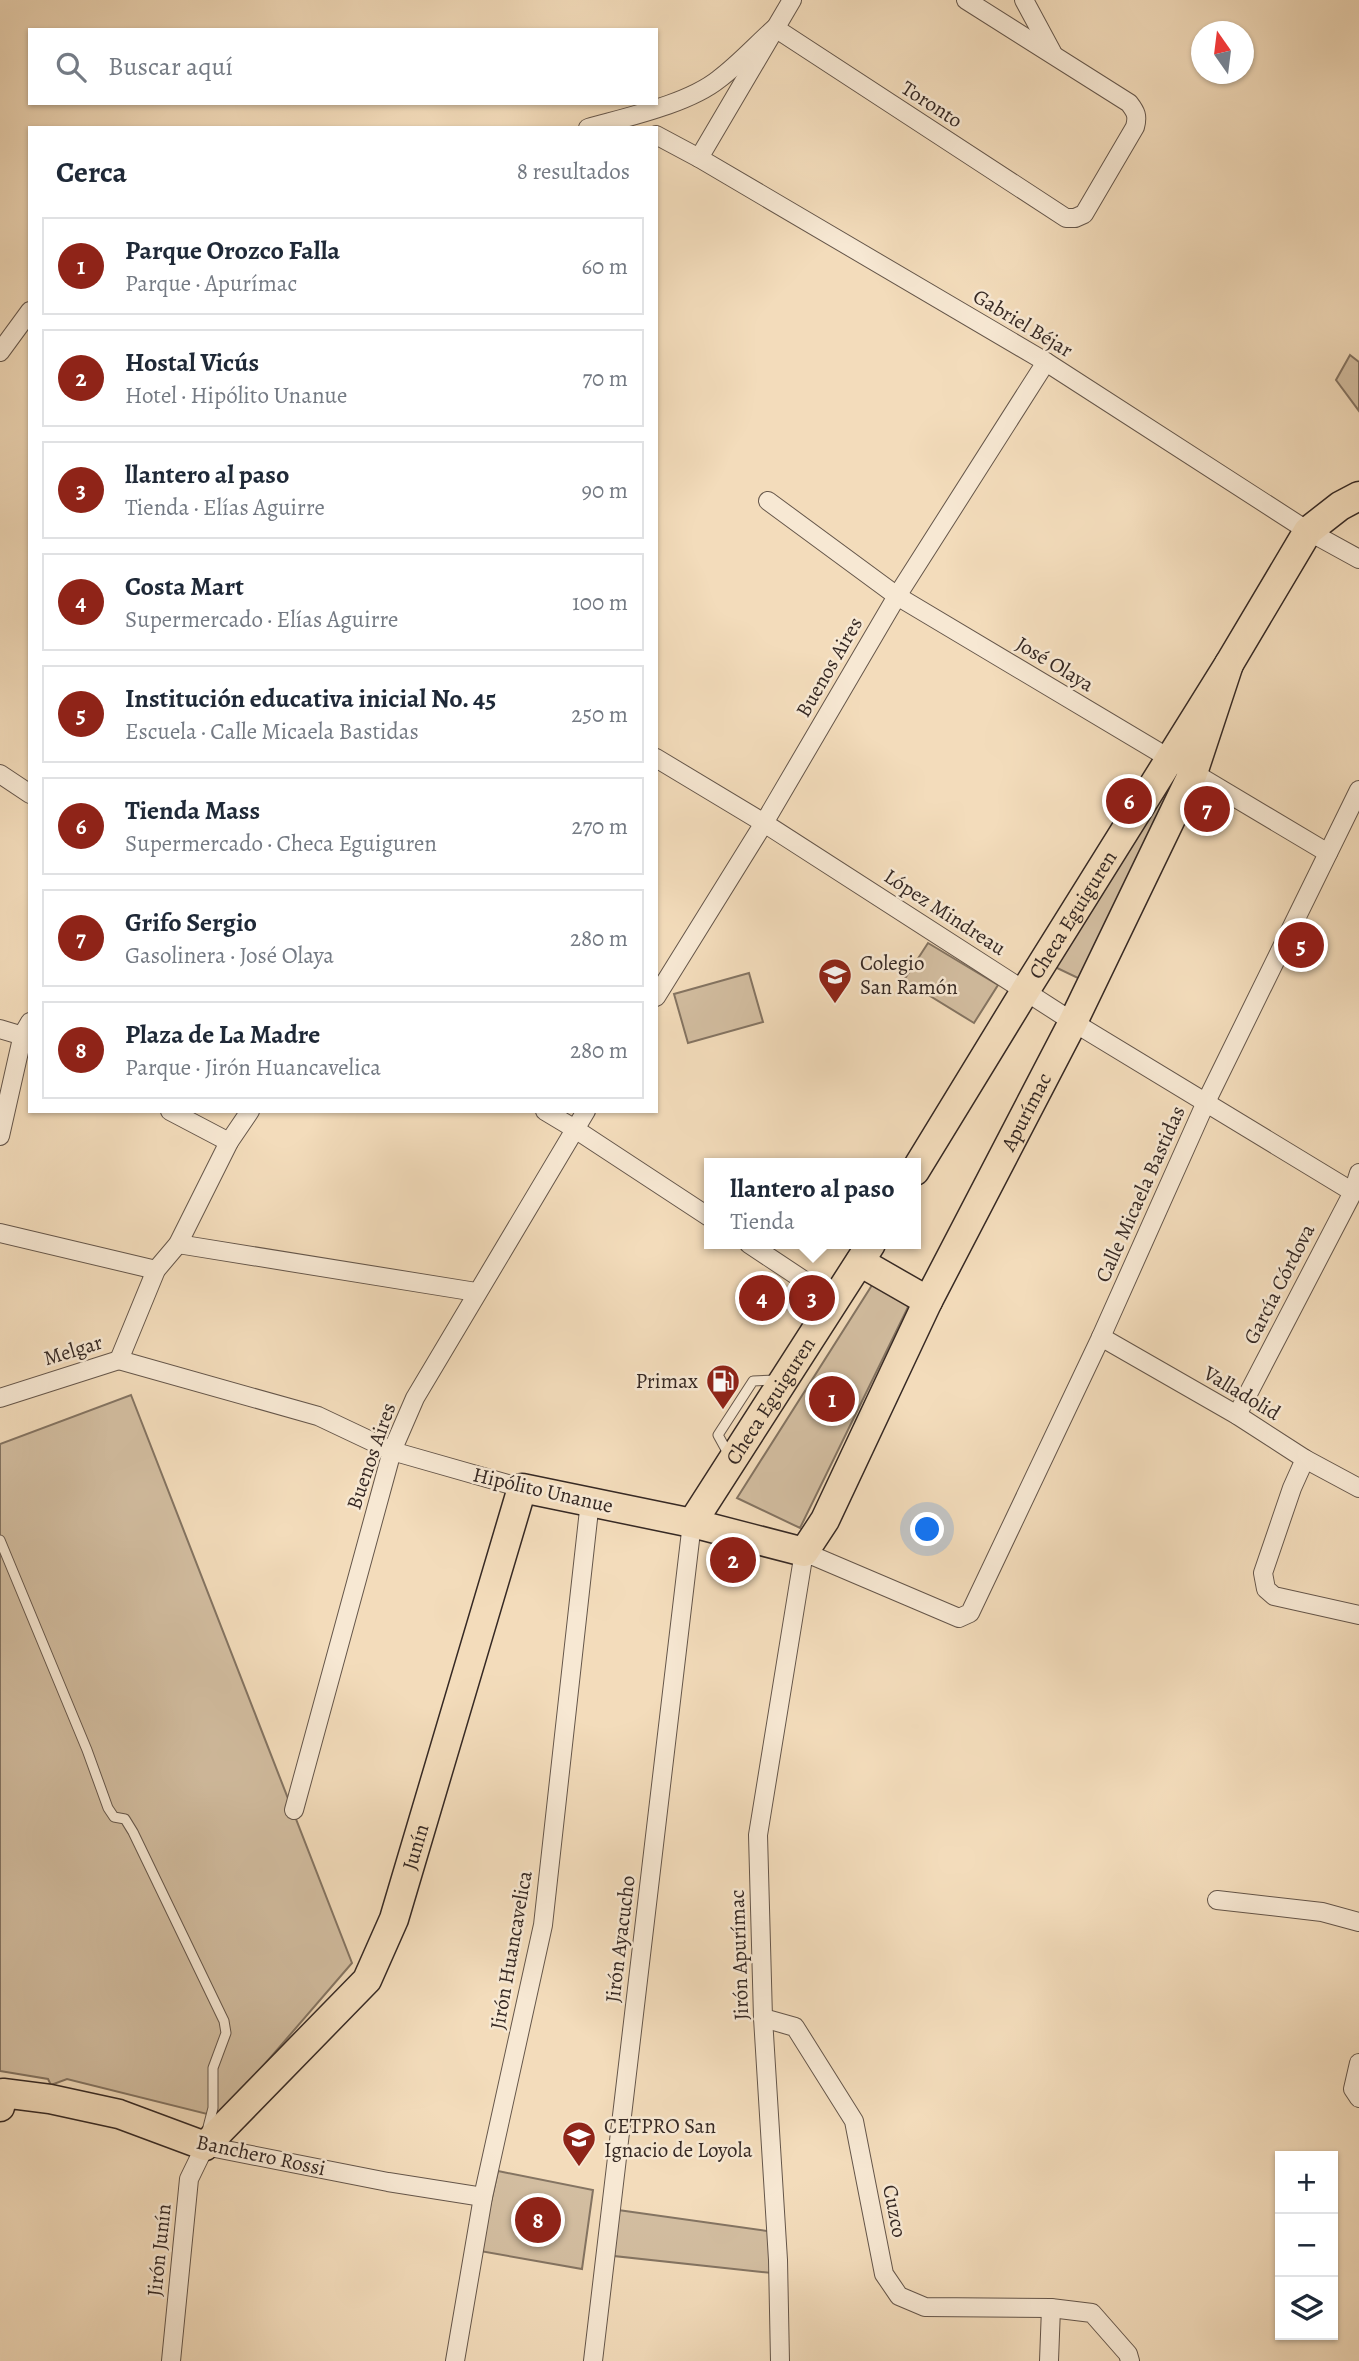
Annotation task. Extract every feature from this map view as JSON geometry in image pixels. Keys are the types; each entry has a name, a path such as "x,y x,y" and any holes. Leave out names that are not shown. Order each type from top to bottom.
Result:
{"main road":[{"name":"Checa Eguiguren","path":"921,1161 1025,991 1182,766 1229,664 1308,531 1340,506 1359,496"},
{"name":"Apurímac","path":"804,1552 825,1520 928,1301 1073,1022 1182,766"},
{"name":"Checa Eguiguren","path":"692,1523 865,1253"},
{"path":"865,1253 928,1301"},
{"name":"Hipólito Unanue","path":"522,1488 692,1523 804,1552"},
{"name":"Junín","path":"205,2146 367,1980 394,1919 522,1488"},
{"name":"Banchero Rossi","path":"1,2098 50,2099 119,2114 205,2146"}],"street":[{"path":"699,158 792,0"},
{"path":"1024,0 1054,55"},
{"path":"969,1 1054,55"},
{"path":"595,126 686,97 717,81 775,28"},
{"name":"Toronto","path":"775,28 1066,218 1075,218 1084,214 1135,127 1136,112 1129,103 1054,55"},
{"path":"623,118 638,126"},
{"name":"Gabriel Béjar","path":"658,136 1046,362 1308,531 1359,559"},
{"path":"0,352 28,314"},
{"name":"Buenos Aires","path":"658,994 764,823 897,596 1046,362"},
{"name":"José Olaya","path":"768,500 897,596 1328,853"},
{"name":"López Mindreau","path":"658,759 764,823 1073,1022 1353,1192"},
{"path":"0,774 28,793"},
{"name":"Calle Micaela Bastidas","path":"965,1617 970,1614 1101,1338 1206,1102 1359,790"},
{"path":"0,1029 27,1031 0,1136"},
{"path":"174,1113 229,1142"},
{"path":"120,1360 156,1270 177,1244 229,1142 249,1113"},
{"path":"548,1113 704,1214"},
{"name":"Buenos Aires","path":"294,1810 392,1451 415,1398 585,1113"},
{"name":"García Córdova","path":"1237,1415 1353,1192 1359,1173"},
{"path":"0,1233 156,1270"},
{"path":"177,1244 476,1292"},
{"path":"757,1249 835,1301"},
{"name":"Valladolid","path":"1101,1338 1359,1488"},
{"name":"Melgar","path":"0,1398 120,1360"},
{"name":"Hipólito Unanue","path":"120,1360 318,1416 392,1451 522,1488"},
{"path":"1305,1459 1292,1488 1263,1573 1266,1589 1274,1596 1359,1615"},
{"name":"Jirón Huancavelica","path":"455,2361 483,2197 543,1925 590,1501"},
{"name":"Jirón Ayacucho","path":"593,2361 692,1523"},
{"name":"Hipólito Unanue","path":"804,1552 959,1618 965,1617"},
{"name":"Jirón Apurímac","path":"780,2361 778,2260 763,2018 758,1835 804,1552"},
{"path":"1217,1900 1322,1912 1359,1922"},
{"name":"Cuzco","path":"763,2018 795,2027 854,2121 884,2274 899,2296 925,2307 1051,2308 1092,2312 1128,2354 1130,2361"},
{"path":"1359,2063 1353,2089 1359,2098"},
{"name":"Banchero Rossi","path":"205,2146 388,2182 483,2197"},
{"name":"Jirón Junín","path":"171,2361 189,2179 205,2146"},
{"path":"1049,2361 1051,2308"}],"lane":[{"path":"0,1540 108,1808 114,1816 125,1819 133,1832 224,2021 226,2034 213,2068 213,2108 205,2146"}],"shaded area":[{"path":"1350,355 1359,362 1359,411 1336,380"},
{"path":"1172,769 1180,774 1082,980 1055,967"},
{"path":"928,943 998,985 974,1023 904,980"},
{"path":"749,973 763,1022 688,1043 674,994"},
{"path":"874,1282 912,1299 800,1528 737,1498"},
{"path":"131,1395 352,1963 219,2117 67,2079 51,2085 48,2079 0,2071 0,1444"},
{"path":"498,2171 593,2190 582,2269 480,2251"},
{"path":"611,2209 774,2232 772,2273 605,2255"}],"place":[{"name":"Tienda Mass","path":"1129,801"},
{"name":"Grifo Sergio","path":"1207,809"},
{"name":"Institución educativa inicial No. 45","path":"1301,945"},
{"name":"Colegio San Ramón","path":"835,1005"},
{"name":"Costa Mart","path":"762,1298"},
{"name":"llantero al paso","path":"812,1298"},
{"name":"Parque Orozco Falla","path":"832,1399"},
{"name":"Primax","path":"723,1411"},
{"name":"Hostal Vicús","path":"733,1560"},
{"name":"CETPRO San Ignacio de Loyola","path":"579,2168"},
{"name":"Plaza de La Madre","path":"538,2220"}]}
